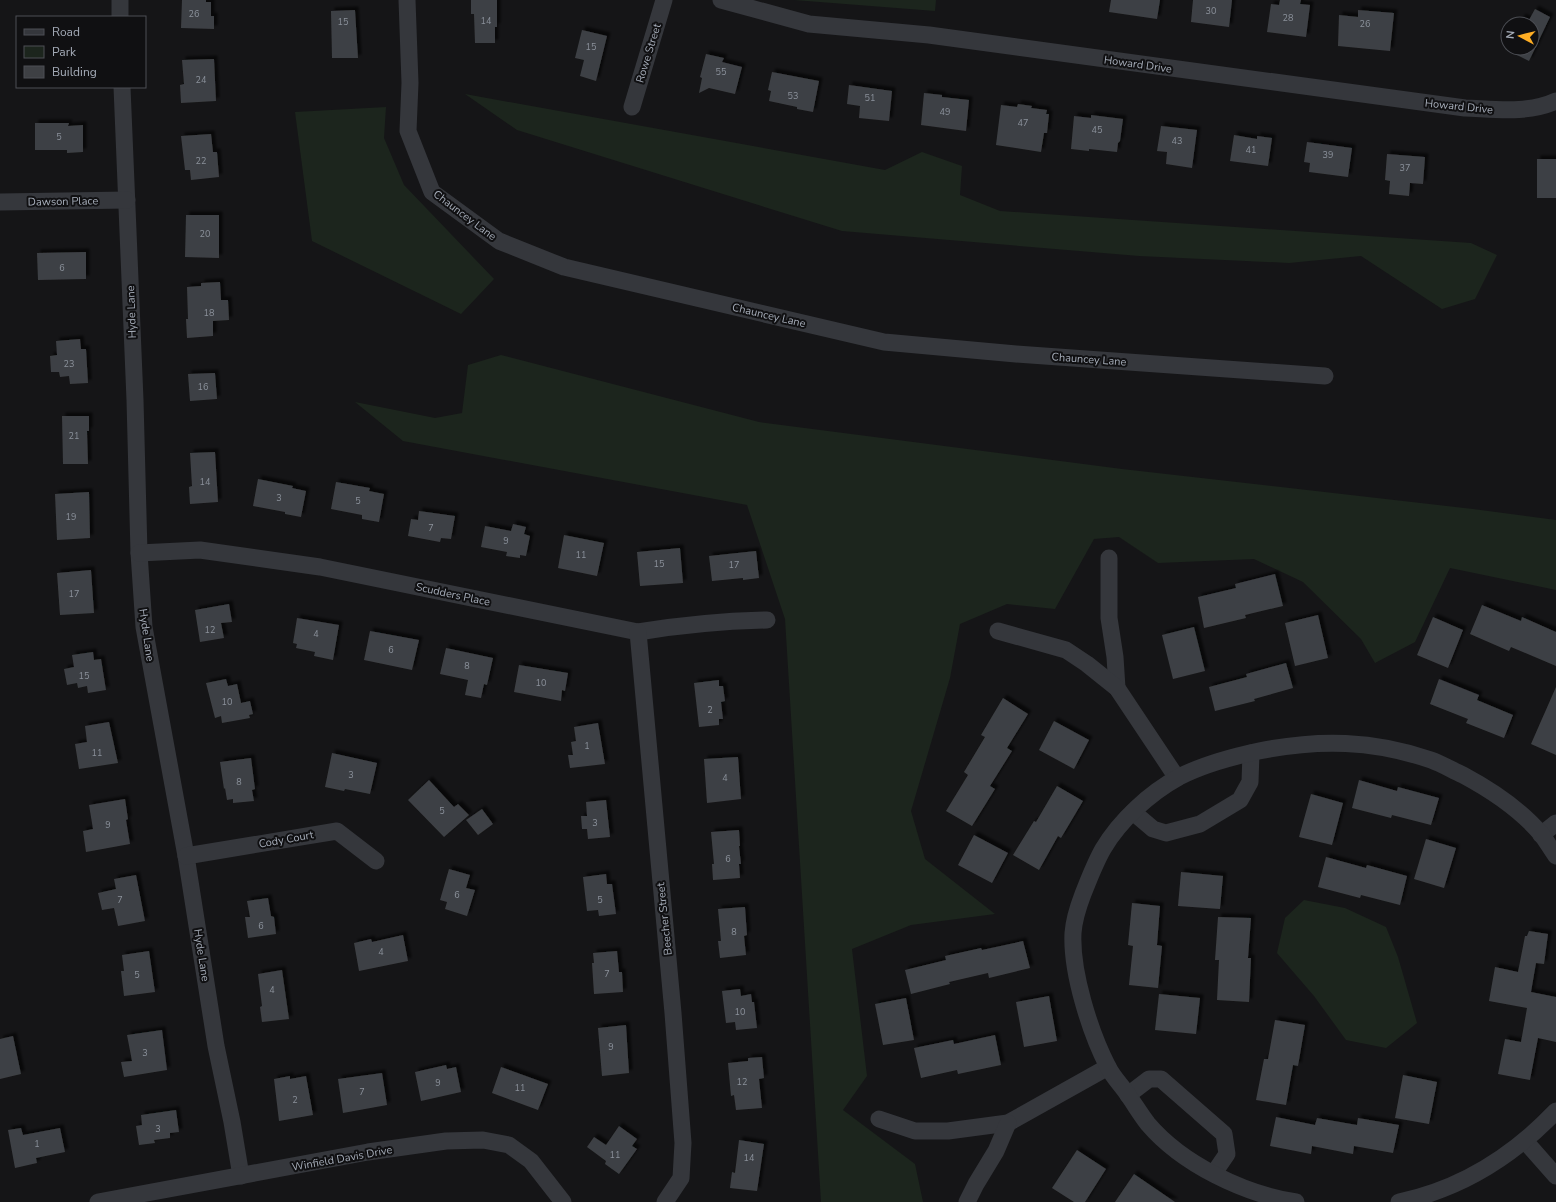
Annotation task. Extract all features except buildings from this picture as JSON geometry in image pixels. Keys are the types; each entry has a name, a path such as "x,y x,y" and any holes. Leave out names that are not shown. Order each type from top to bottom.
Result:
{"street":[{"path":"120,0 120,16"},
{"name":"Chauncey Lane","path":"407,0 410,83 408,131 432,192 499,241 564,267 884,342 1032,355 1325,376"},
{"name":"Rowe Street","path":"632,107 664,0"},
{"name":"Howard Drive","path":"721,0 809,24 937,36 1465,108 1509,110 1545,106 1556,101"},
{"name":"Hyde Lane","path":"122,88 135,400 139,553 144,627 186,856 216,1046 232,1122 241,1176"},
{"name":"Dawson Place","path":"0,202 127,200"},
{"name":"Scudders Place","path":"139,553 200,550 320,567 638,632 684,624 734,620 767,620"},
{"path":"1109,558 1109,618 1117,688"},
{"path":"998,631 1066,650 1087,664 1117,688 1177,778"},
{"name":"Beecher Street","path":"638,632 673,1013 683,1143 681,1178 665,1202"},
{"path":"1296,1202 1255,1192 1227,1180 1194,1162 1161,1137 1147,1123 1108,1067 1091,1024 1080,987 1075,967 1073,933 1075,918 1088,879 1104,847 1133,812 1160,789 1177,778 1200,767 1234,756 1300,744 1330,742 1392,748 1432,760 1482,785 1510,805 1541,835 1556,856"},
{"path":"1133,812 1153,829 1166,833 1200,824 1240,800 1250,782 1252,753"},
{"path":"1541,835 1556,823"},
{"name":"Cody Court","path":"186,856 336,831 376,862"},
{"path":"878,1119 915,1130 948,1131 1008,1123 1108,1067"},
{"path":"1128,1095 1149,1079 1161,1079 1224,1134 1226,1154 1214,1173"},
{"path":"1399,1202 1432,1192 1471,1177 1492,1166 1524,1141 1556,1111"},
{"path":"967,1202 996,1151 1008,1123"},
{"name":"Winfield Davis Drive","path":"98,1202 399,1148 446,1141 483,1140 509,1145 531,1161 563,1202"},
{"path":"1524,1141 1556,1176"}],"green space":[{"path":"794,0 936,0 935,11"},
{"path":"465,94 885,170 922,152 962,166 960,195 1000,211 1471,243 1497,255 1475,299 1442,309 1361,256 1289,263 1139,256 842,231 517,130"},
{"path":"386,107 384,138 404,185 494,279 461,314 312,241 295,112"},
{"path":"501,355 759,422 1122,469 1473,509 1556,520 1556,590 1450,568 1415,642 1375,663 1361,639 1303,582 1254,559 1158,563 1119,537 1094,539 1055,609 1007,604 960,624 950,678 911,811 925,859 995,914 911,925 852,949 867,1076 843,1110 915,1164 923,1202 821,1202 785,619 747,505 403,441 355,402 435,418 462,413 468,365"},
{"path":"1304,900 1345,908 1386,927 1398,957 1417,1023 1386,1048 1346,1040 1314,996 1277,953 1285,918"}]}
